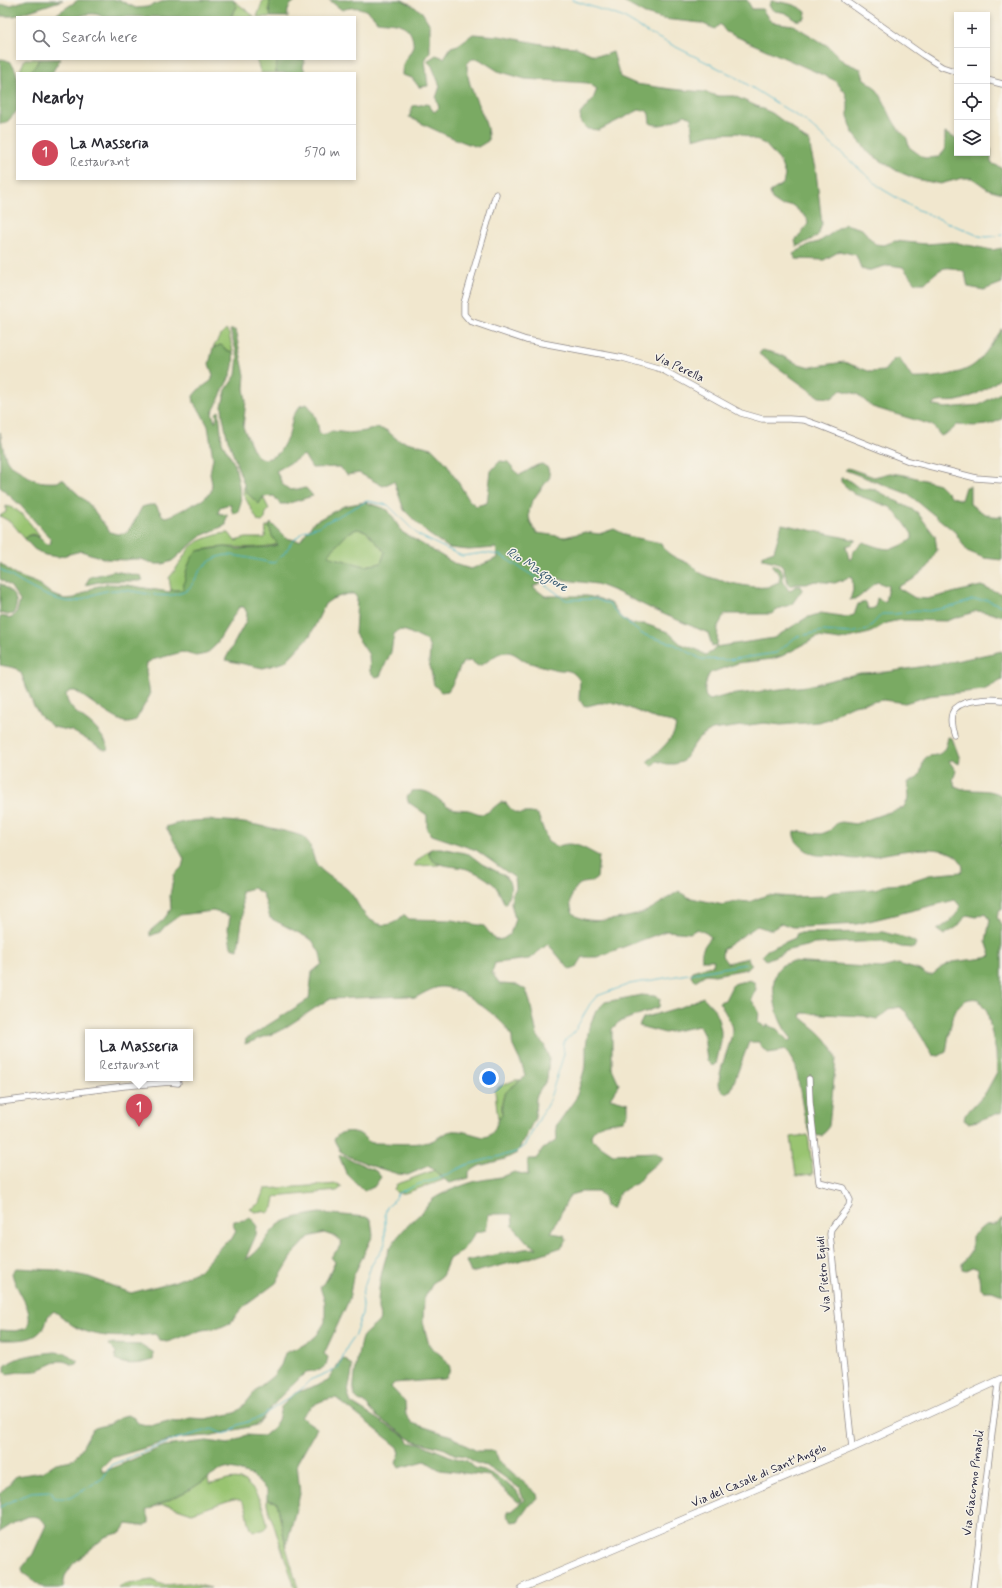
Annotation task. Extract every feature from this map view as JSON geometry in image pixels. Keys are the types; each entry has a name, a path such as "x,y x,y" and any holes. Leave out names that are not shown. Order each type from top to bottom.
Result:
{"main road":[{"name":"Via del Casale di Sant'Angelo","path":"522,1588 852,1448 999,1380"}],"street":[{"path":"845,0 923,55 940,65 954,71"},
{"path":"990,81 1002,84"},
{"name":"Via Perella","path":"496,194 464,303 464,314 470,321 532,341 627,359 661,369 753,418 765,420 804,420 909,461 976,478 1002,480"},
{"path":"954,734 952,718 953,711 957,706 975,701 992,699 1002,700"},
{"name":"Via Pietro Egidi","path":"810,1079 810,1103 819,1182 844,1188 848,1193 850,1202 850,1206 831,1229 830,1236 852,1448"},
{"path":"0,1102 124,1086 170,1082 178,1083"},
{"name":"Via Giacomo Pinaroli","path":"972,1588 999,1380"}],"green space":[{"path":"27,0 63,0 14,16 0,16 0,5 11,5"},
{"path":"78,0 119,0 136,8 147,7 167,0 233,0 237,7 231,16 101,16 92,14 79,16 54,16"},
{"path":"233,0 254,16 232,16 237,7"},
{"path":"263,0 270,0 269,9 271,16 257,16"},
{"path":"270,0 300,0 294,2 290,6 288,16 271,16 269,9"},
{"path":"329,0 402,0 422,12 430,25 430,52 425,60 428,86 419,87 412,78 402,75 404,63 412,49 413,44 410,32 406,28 398,24 377,21 366,10 353,8 342,10"},
{"path":"620,0 747,0 752,9 762,9 771,22 793,25 828,46 844,62 861,69 864,79 876,89 884,101 893,121 906,137 909,147 924,158 939,157 945,150 945,133 954,138 954,156 990,156 990,148 991,163 1002,168 1002,193 988,189 972,178 963,178 940,184 916,179 897,171 869,153 853,133 848,116 848,102 845,92 834,80 726,32 720,24 715,29 701,23 663,19 645,14"},
{"path":"771,1 794,5 802,9 806,12 805,18 796,20 785,13 772,10 769,5"},
{"path":"473,34 499,36 548,45 576,47 591,54 605,55 613,52 620,77 636,84 704,92 718,96 734,96 772,113 810,142 816,172 822,224 818,236 797,247 795,241 808,224 807,218 792,205 781,206 772,200 770,192 783,184 785,175 780,161 765,144 739,133 712,134 697,138 693,137 691,118 685,115 668,123 654,125 650,123 649,114 646,110 639,110 599,130 587,129 581,123 580,114 593,99 597,89 588,83 525,79 498,71 479,59 472,59 467,64 468,74 470,84 488,132 488,141 478,147 451,137 409,117 413,106 428,104 434,112 439,108 436,98 440,86 432,66 427,61 436,55 444,58 451,47 458,45"},
{"path":"0,59 8,61 13,65 16,72 16,112 6,123 0,124 0,93"},
{"path":"25,60 38,60 29,72 19,72"},
{"path":"38,60 59,60 53,72 29,72"},
{"path":"256,60 277,60 276,72 261,72"},
{"path":"277,60 305,60 303,67 306,72 276,72"},
{"path":"845,224 862,229 875,244 884,245 895,241 926,244 953,242 992,250 1002,248 1002,283 984,290 968,287 965,273 948,268 939,271 925,283 915,283 903,267 889,265 867,271 861,268 856,255 840,251 824,260 796,259 793,254 810,244 819,242"},
{"path":"1002,329 1002,377 987,388 968,398 954,402 938,402 932,405 945,408 979,405 1002,392 1002,419 985,425 957,425 951,431 941,436 932,425 872,407 857,394 841,390 832,398 819,397 759,354 762,350 778,354 796,363 810,367 844,362 871,372 884,371 893,360 899,358 912,378 927,378 954,374 970,368 986,352"},
{"path":"226,330 229,334 233,352 226,350 220,345 213,348 220,336"},
{"path":"230,330 235,330 245,375 244,388 246,401 243,427 257,456 263,459 270,458 279,453 289,435 293,416 300,406 307,404 316,417 319,433 324,435 332,431 349,433 376,428 386,430 398,440 432,448 447,464 469,500 476,506 487,503 491,471 500,461 508,462 519,475 542,464 548,468 550,477 535,497 529,510 529,517 537,533 565,537 585,532 599,534 614,529 628,536 661,543 669,554 712,578 743,585 767,587 779,582 780,575 772,566 774,564 783,572 783,581 789,591 796,586 801,586 802,590 792,604 771,614 725,614 718,626 717,645 712,646 708,633 597,584 548,578 533,587 545,596 587,596 600,599 612,604 621,618 631,624 645,624 668,632 681,644 698,650 705,655 712,652 715,647 774,638 806,618 821,613 847,617 854,615 858,604 866,602 868,609 875,608 877,598 885,602 888,586 877,582 858,598 850,600 853,590 852,576 835,583 815,581 806,584 789,586 783,567 776,562 763,559 763,555 774,551 782,524 856,540 852,544 846,546 849,559 852,559 853,552 863,542 888,549 899,546 912,539 912,534 903,521 890,507 854,494 841,482 841,478 847,479 859,488 876,490 917,512 935,536 937,550 928,567 912,580 897,587 915,598 927,599 981,586 1002,594 1002,616 977,611 946,621 900,620 886,623 870,633 840,640 818,637 782,656 773,659 738,663 710,673 706,682 705,691 706,697 710,700 728,695 807,686 860,673 887,672 951,662 1002,651 1002,680 984,690 928,696 905,703 883,700 853,705 840,711 829,719 818,722 781,725 764,723 712,730 698,739 682,762 666,764 657,761 652,766 647,762 670,739 675,729 675,724 656,719 617,703 599,703 587,706 583,705 579,698 580,681 574,674 568,671 527,662 513,654 504,652 478,666 471,661 463,662 448,691 441,692 434,685 429,662 430,649 427,641 406,631 399,630 394,634 391,652 380,676 376,677 370,672 369,655 355,634 357,598 354,594 347,594 332,599 325,604 310,636 285,662 263,668 225,660 246,621 247,613 244,607 239,607 215,646 206,654 196,656 182,652 152,660 147,663 146,671 150,695 136,720 132,722 127,723 121,721 75,691 70,691 66,694 70,706 97,730 108,746 108,749 105,750 72,731 53,727 40,716 33,704 21,673 15,668 0,665 0,616 12,618 17,611 20,601 11,587 0,579 0,563 15,575 37,583 53,595 65,599 75,598 94,587 107,584 127,585 169,592 171,590 183,590 189,564 197,551 225,547 238,549 278,545 272,536 269,526 271,523 286,538 300,541 314,522 344,506 365,502 388,510 402,532 457,565 471,569 498,558 496,548 469,550 449,548 427,533 404,510 394,481 383,486 359,473 347,475 340,467 312,468 304,455 276,471 283,485 290,490 306,488 313,496 286,504 280,504 274,496 263,497 259,504 247,493 227,437 223,417 222,406 226,390 236,375 238,357","holes":["357,529 366,531 385,552 381,563 365,566 328,555 348,533"]},
{"path":"220,345 226,350 233,352 233,367 212,413 215,422 217,417 216,413 219,411 222,442 235,465 241,503 238,512 233,514 230,504 220,507 218,513 227,515 226,525 201,536 172,561 163,564 156,564 140,559 106,559 81,551 58,557 45,555 34,549 25,539 27,536 36,536 47,545 51,543 50,538 21,506 0,487 0,432 5,455 9,463 36,480 58,482 60,480 64,480 89,504 110,532 117,534 126,533 133,524 142,507 149,505 156,505 162,515 165,517 170,516 202,500 211,492 212,484 210,473 213,458 208,426 194,403 193,396 198,390 211,381 213,375 209,364 213,348"},
{"path":"848,468 874,477 890,473 905,475 939,484 952,497 961,500 965,487 970,486 970,504 988,515 1002,516 1002,560 984,558 967,551 955,532 908,494 845,470"},
{"path":"244,485 247,493 259,504 263,497 269,509 266,513 265,519 262,522 258,521 243,494"},
{"path":"6,506 17,510 30,523 40,537 32,534 27,536 25,539 12,523 0,516 6,512"},
{"path":"269,526 272,536 278,544 259,547 219,547 198,551 189,564 183,590 171,590 169,578 189,549 196,543 201,540 225,533 229,533 235,541 246,538 265,538 266,527"},
{"path":"357,529 366,531 385,552 381,563 365,566 331,557 328,554 348,533"},
{"path":"114,571 141,576 143,580 104,581 85,585 90,577"},
{"path":"0,583 14,596 16,600 13,614 8,615 0,613"},
{"path":"948,737 952,738 960,759 959,764 952,760 949,761 956,771 953,780 955,786 967,790 991,791 1002,796 1002,844 1000,844 1002,850 1002,910 1000,909 997,917 1002,926 1002,1112 977,1121 968,1123 964,1120 965,1115 986,1092 997,1072 996,1052 987,1011 978,999 969,999 962,1002 957,1009 953,1016 946,1052 939,1056 933,1055 906,1012 900,1007 888,1009 877,1019 863,1016 802,1013 801,1017 827,1040 836,1059 829,1126 822,1136 811,1135 804,1115 796,1067 786,1050 768,1053 761,1047 759,1042 749,1042 731,1090 725,1093 720,1089 719,1083 722,1064 732,1030 729,1019 719,1002 725,1000 733,984 749,980 754,982 756,989 751,999 759,1012 758,1022 766,1028 767,1025 777,1029 788,1041 792,1039 785,1030 777,1013 774,996 774,979 776,972 783,965 791,962 881,968 898,964 919,970 926,975 932,975 942,967 952,962 991,956 986,941 990,920 986,913 976,917 967,915 957,927 944,935 937,930 948,923 959,910 960,906 955,900 857,924 792,927 781,923 772,929 757,926 723,949 722,956 727,963 748,958 751,965 747,969 715,975 706,974 695,981 691,977 692,971 713,965 714,960 702,960 702,950 711,937 697,929 690,933 666,931 597,957 583,957 576,968 570,970 548,944 529,959 495,963 492,973 500,984 518,985 526,990 537,1035 544,1045 549,1058 547,1079 536,1097 535,1118 517,1153 505,1159 479,1166 469,1172 469,1178 450,1183 428,1166 408,1175 398,1174 372,1166 340,1151 334,1140 338,1135 344,1132 358,1133 373,1143 402,1144 429,1142 445,1133 452,1131 461,1131 484,1137 491,1134 502,1115 503,1100 506,1092 525,1077 512,1043 511,1034 499,1020 468,997 457,991 440,987 430,990 415,998 408,996 329,999 280,1031 245,1044 246,1039 309,999 312,972 322,964 320,953 312,940 270,918 263,894 253,888 241,891 243,915 238,949 231,947 228,929 230,916 213,911 180,915 165,926 160,932 150,936 150,931 164,919 171,909 170,895 174,875 182,867 184,859 166,827 181,823 216,820 253,824 302,836 308,842 319,868 348,890 368,918 382,925 391,924 403,915 409,919 452,920 484,926 495,940 503,939 510,934 515,919 511,903 512,895 516,888 515,878 476,850 432,835 427,830 427,815 408,802 407,797 412,791 418,790 432,795 452,808 482,814 488,812 501,802 506,803 515,812 521,814 532,813 538,815 548,842 557,847 573,844 599,856 597,878 591,882 578,885 574,890 571,899 572,911 577,916 584,919 616,919 642,913 679,891 687,897 723,905 739,901 749,902 767,895 791,897 824,896 833,892 875,889 887,885 902,884 929,875 961,872 963,868 957,857 947,852 932,849 916,850 856,859 818,855 810,853 806,850 798,843 794,835 794,831 821,834 829,831 837,823 842,822 855,824 903,808 909,798 908,783 919,775 923,761 926,758 940,754 943,751"},
{"path":"434,848 469,854 482,864 504,875 509,881 511,889 506,903 505,904 494,885 480,875 467,869 443,865 432,860 429,856 429,850"},
{"path":"429,850 430,857 440,865 415,866 414,865 416,862"},
{"path":"883,932 914,941 916,943 914,948 901,947 883,941 814,944 789,950 766,960 762,955 767,950 795,938 797,933"},
{"path":"641,995 660,998 659,1007 619,1022 612,1029 612,1068 619,1084 610,1098 628,1103 628,1113 623,1121 601,1125 591,1135 592,1140 613,1154 655,1152 663,1158 645,1173 637,1183 620,1192 612,1209 605,1206 603,1196 598,1192 581,1192 570,1195 551,1233 564,1235 567,1240 562,1247 530,1258 471,1273 466,1261 524,1249 537,1248 527,1242 513,1226 512,1214 489,1214 486,1230 475,1233 462,1251 449,1259 442,1276 433,1283 424,1299 423,1322 429,1345 444,1358 450,1367 449,1373 445,1379 394,1383 391,1387 405,1402 406,1415 412,1423 452,1436 477,1451 495,1451 499,1461 537,1494 538,1499 530,1504 518,1521 512,1522 506,1515 508,1511 511,1511 524,1500 519,1488 500,1474 465,1456 454,1454 445,1449 412,1440 376,1416 364,1402 361,1402 355,1397 354,1384 356,1365 361,1340 363,1336 379,1321 378,1301 381,1275 386,1256 398,1236 437,1196 473,1182 504,1176 514,1172 528,1175 528,1159 536,1159 543,1149 557,1140 556,1126 576,1098 586,1064 586,1046 589,1027 596,1011 605,1002"},
{"path":"703,997 716,1011 721,1030 721,1042 716,1064 712,1066 707,1061 704,1036 699,1026 665,1033 639,1026 643,1018 684,1006"},
{"path":"515,1080 521,1080 505,1094 502,1102 502,1115 498,1119 495,1091 499,1087"},
{"path":"808,1135 813,1174 796,1176 791,1137"},
{"path":"341,1155 376,1171 381,1177 374,1187 364,1191 346,1173 339,1156"},
{"path":"435,1170 443,1180 405,1193 397,1193 394,1189 397,1184"},
{"path":"338,1184 342,1187 337,1191 275,1197 273,1208 268,1213 262,1211 255,1212 250,1209 260,1203 265,1189"},
{"path":"319,1213 366,1217 371,1220 373,1235 353,1277 349,1300 324,1354 328,1357 326,1365 320,1370 306,1372 279,1398 257,1425 209,1436 178,1438 111,1458 101,1468 103,1472 164,1446 207,1441 229,1444 246,1435 264,1436 272,1429 278,1420 281,1407 295,1393 328,1381 340,1361 345,1359 352,1366 348,1393 351,1403 406,1437 410,1443 419,1443 452,1457 467,1461 475,1468 484,1470 494,1475 516,1490 521,1498 521,1501 518,1502 489,1476 440,1470 425,1461 399,1468 396,1463 400,1453 398,1447 336,1398 321,1401 312,1406 301,1417 317,1428 297,1463 300,1494 286,1547 277,1502 267,1500 267,1491 253,1476 224,1468 191,1489 146,1511 149,1518 149,1524 143,1526 127,1524 122,1532 105,1537 73,1564 65,1576 63,1588 44,1588 23,1573 22,1568 33,1554 46,1525 41,1519 30,1516 17,1521 0,1532 0,1494 16,1476 42,1472 56,1463 72,1460 79,1453 91,1431 95,1428 109,1424 123,1416 128,1415 134,1418 138,1423 150,1426 168,1421 177,1422 190,1418 205,1419 235,1413 242,1408 258,1388 273,1376 281,1365 285,1353 308,1343 317,1335 325,1322 325,1302 320,1287 327,1279 335,1262 331,1257 342,1242 336,1237 324,1233 309,1237 295,1252 276,1283 245,1306 230,1323 219,1328 202,1330 167,1342 161,1341 155,1334 116,1337 87,1332 77,1328 54,1311 48,1316 41,1331 36,1335 24,1339 0,1340 0,1330 16,1331 27,1328 29,1321 27,1307 12,1273 16,1268 55,1270 89,1277 131,1293 176,1281 200,1270 225,1242 231,1240 236,1231 233,1225 234,1221 245,1220 250,1217 257,1225 256,1235 245,1260 259,1248 273,1230 281,1223 291,1219"},
{"path":"1002,1218 1002,1295 992,1291 984,1291 980,1287 978,1269 972,1267 966,1270 962,1269 962,1264 972,1250 972,1236 985,1225 997,1224"},
{"path":"108,1344 142,1345 154,1353 153,1360 134,1364 119,1362 115,1360 116,1352"},
{"path":"55,1352 66,1353 78,1362 77,1364 73,1365 64,1361 58,1361 36,1371 7,1374 5,1372 5,1366 16,1359"},
{"path":"208,1478 209,1484 236,1479 251,1487 259,1499 265,1513 267,1526 263,1530 253,1531 249,1523 246,1508 240,1500 233,1499 192,1513 168,1505 157,1506 191,1489"},
{"path":"267,1500 277,1502 286,1547 298,1588 295,1588 267,1505"},
{"path":"152,1580 164,1585 189,1583 211,1588 118,1588 122,1585"}],"waterway":[{"path":"572,0 622,17 654,36 732,75 805,121 882,189 914,208 979,236 987,237 1002,235"},
{"name":"Rio Maggiore","path":"0,569 37,591 59,600 69,602 112,590 126,590 157,595 173,595 187,590 203,567 211,561 224,555 233,555 273,563 283,555 292,542 304,531 319,526 367,501 388,505 418,535 462,556 484,553 500,555 535,577 566,600 596,599 610,605 620,617 642,634 674,644 701,659 728,660 776,653 796,637 823,631 850,633 867,630 882,614 896,614 916,610 929,611 955,606 972,600 987,600 1002,606"},
{"path":"0,1507 31,1492 50,1491 55,1498 71,1498 103,1478 111,1465 176,1439 212,1429 223,1434 231,1432 238,1425 259,1418 299,1391 310,1380 338,1368 347,1347 355,1335 362,1314 363,1290 371,1266 385,1244 385,1214 387,1207 392,1203 398,1193 419,1184 438,1179 466,1165 516,1152 525,1145 549,1101 564,1054 563,1045 565,1040 573,1034 590,1004 597,996 630,984 746,964"}],"place":[{"name":"La Masseria","path":"139,1127"}]}
